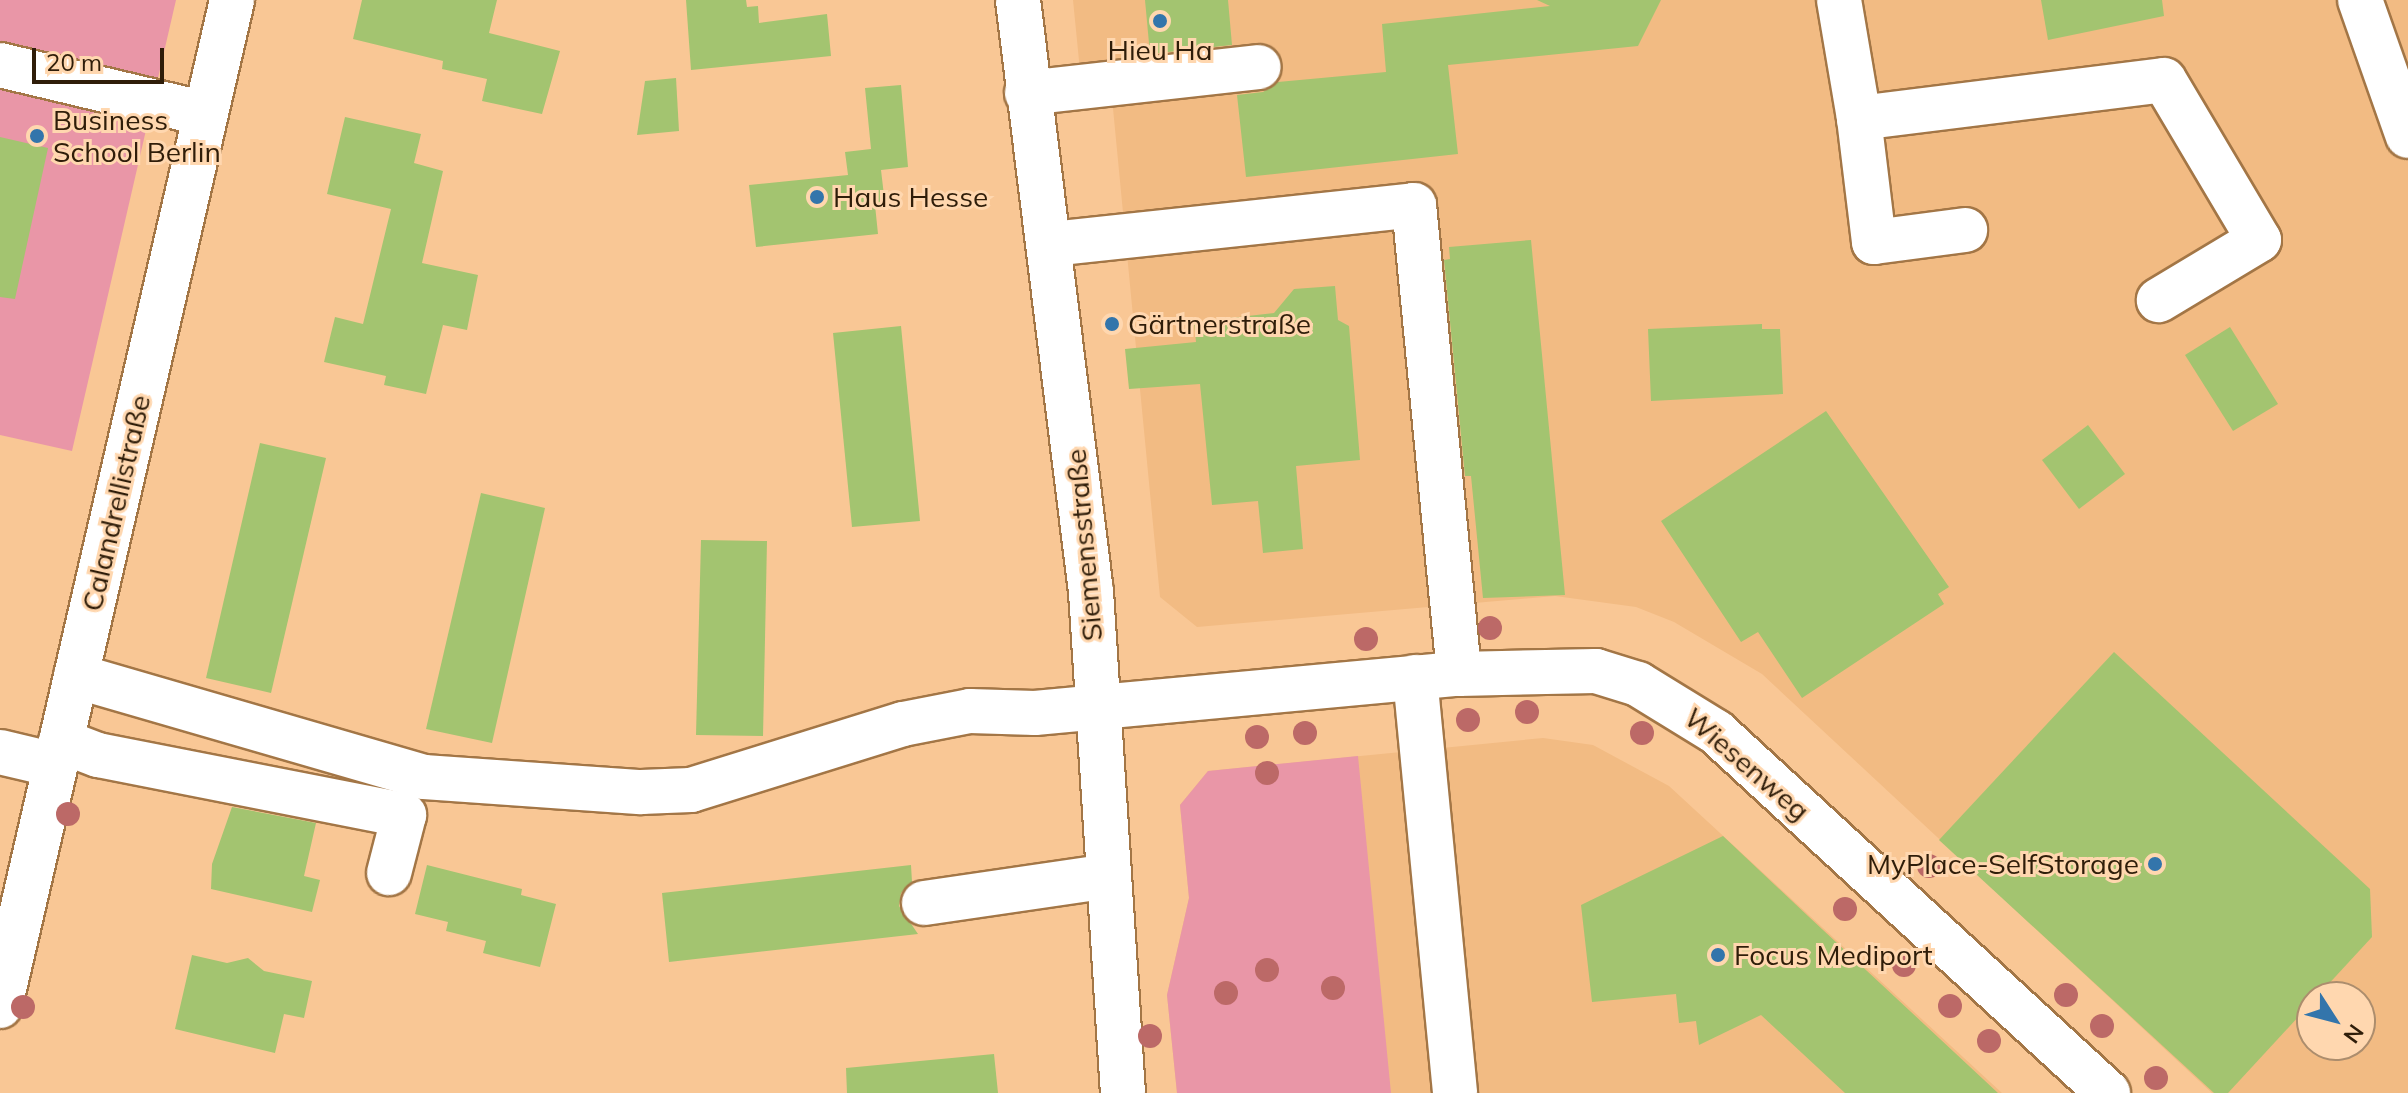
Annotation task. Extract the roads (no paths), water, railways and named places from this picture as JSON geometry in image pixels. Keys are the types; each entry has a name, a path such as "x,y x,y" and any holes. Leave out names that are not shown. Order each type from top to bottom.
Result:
{"street":[{"name":"Calandrellistraße","path":"0,1006 232,0"},
{"name":"Siemensstraße","path":"1018,0 1027,93 1051,244 1091,592 1123,1093"},
{"path":"1839,0 1859,118 1874,242 1965,230"},
{"path":"2360,0 2408,136"},
{"path":"0,65 205,114"},
{"path":"1027,93 1259,67"},
{"path":"1859,118 2164,80 2259,240 2159,300"},
{"path":"1051,244 1414,205 1459,674"},
{"name":"Wiesenweg","path":"76,676 424,777 641,792 691,790 903,724 957,714 1098,708 1459,674 1596,671 1638,684 1682,707 1736,749 2108,1093"},
{"path":"1415,677 1455,1093"},
{"path":"0,752 98,755 404,815 389,873"},
{"path":"924,903 1108,876"}],"place":[{"name":"Hieu Ha","path":"1160,21"},
{"name":"Business School Berlin","path":"37,136"},
{"name":"Haus Hesse","path":"817,197"},
{"name":"Gärtnerstraße","path":"1112,324"},
{"name":"MyPlace-SelfStorage","path":"2155,864"},
{"name":"Focus Mediport","path":"1718,955"}]}
